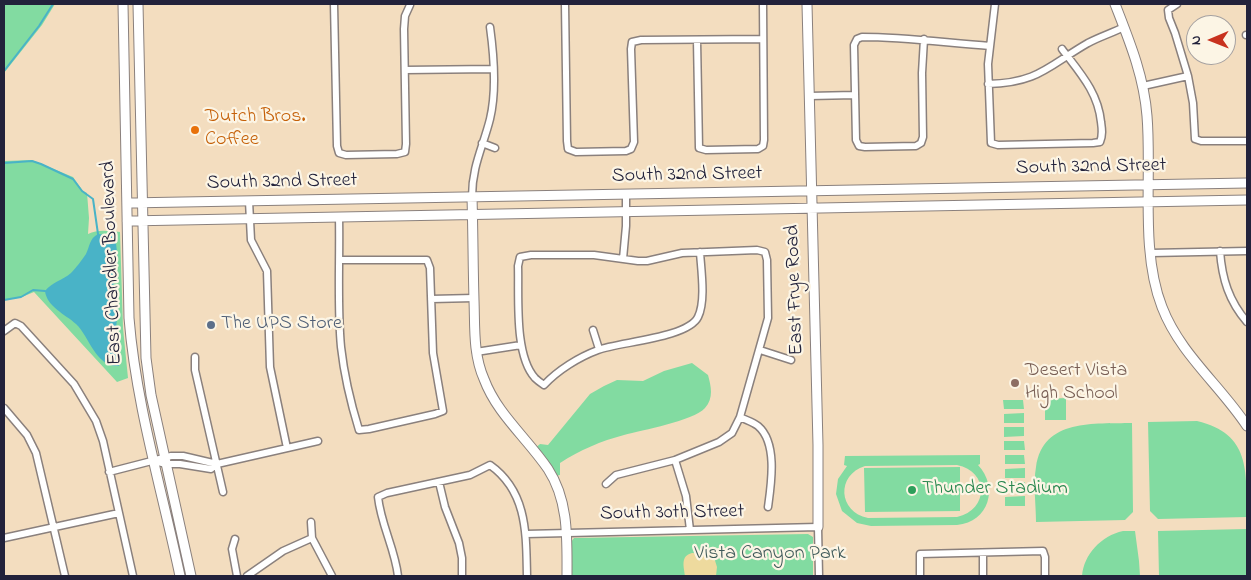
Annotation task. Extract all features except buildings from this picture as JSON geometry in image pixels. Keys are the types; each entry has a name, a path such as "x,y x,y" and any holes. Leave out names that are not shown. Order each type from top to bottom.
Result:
{"main road":[{"name":"East Chandler Boulevard","path":"123,4 131,346 138,394 180,576"},
{"name":"East Chandler Boulevard","path":"138,4 146,358 165,461 191,576"},
{"name":"East Frye Road","path":"807,4 818,445 818,527"},
{"path":"1115,4 1138,66 1143,86 1148,121 1150,253 1158,295 1170,325 1191,357 1247,426"},
{"name":"South 32nd Street","path":"127,203 1247,183"},
{"path":"472,197 476,352 483,378 495,401 552,477 564,508 567,576"},
{"name":"South 32nd Street","path":"127,221 1247,200"}],"street":[{"path":"334,4 337,146 339,153 346,155 397,154 405,152 404,29 405,16 410,5"},
{"path":"565,4 568,150 576,152 626,151 631,149 634,142 632,42 641,40 764,38"},
{"path":"697,40 700,148 706,150 758,149 763,146 763,4"},
{"path":"995,4 988,84 991,143 998,145 1100,142 1102,136 1099,104 1090,87 1062,49"},
{"path":"1177,4 1168,10 1169,18 1188,76 1193,103 1196,140 1201,142 1247,141"},
{"path":"472,197 473,175 492,110 493,69 490,26"},
{"path":"988,84 1027,79 1044,72 1088,43 1124,28"},
{"path":"924,39 922,57 923,137 920,144 916,146 859,146 856,140 854,45 857,39 887,37 924,39 990,46"},
{"path":"405,70 493,69"},
{"path":"1143,86 1188,76"},
{"path":"809,96 856,95"},
{"path":"482,143 495,148"},
{"path":"623,259 626,194"},
{"path":"249,201 251,240 266,271 270,367 287,448"},
{"path":"339,217 342,350 359,430 443,411 433,353 430,268 427,260 340,260"},
{"path":"606,484 616,475 675,460 725,438 732,433 740,417 760,350 768,312 767,260 765,252 757,250 700,252 682,253 647,261 594,255 531,255 520,257 518,266 521,345 534,377 544,385 552,377 575,362 599,350 613,345 653,339 687,326 698,318 702,302 700,252"},
{"path":"1220,251 1222,270 1228,291 1237,309 1247,322"},
{"path":"1150,253 1247,251"},
{"path":"431,299 474,298"},
{"path":"4,331 15,323 21,326 83,396 99,430 133,576"},
{"path":"593,330 599,350"},
{"path":"476,352 521,345"},
{"path":"760,350 791,360"},
{"path":"195,357 194,370 223,492"},
{"path":"4,408 27,435 36,453 65,576"},
{"path":"740,417 758,427 765,435 769,448 772,472 768,507"},
{"path":"110,472 154,461 165,461 177,456 211,469 217,464 318,441"},
{"path":"675,460 686,496 690,530"},
{"path":"398,576 397,561 382,521 378,497 387,493 470,475 490,465 498,470 520,503 526,534 526,576"},
{"path":"439,482 444,507 459,543 462,558 462,576"},
{"path":"4,538 119,513"},
{"path":"311,522 312,538 332,576"},
{"name":"South 30th Street","path":"526,534 818,527"},
{"name":"East Frye Road","path":"818,527 819,576"},
{"path":"247,576 283,551 312,538"},
{"path":"235,539 232,549 238,576"},
{"path":"920,576 920,554 1043,552 1045,557 1045,576"},
{"path":"983,553 983,576"}],"green space":[{"path":"4,4 55,4 42,25 4,73"},
{"path":"32,160 73,177 83,191 87,193 88,234 99,231 120,232 123,328 128,378 117,382 34,292 22,297 4,300 4,161"},
{"path":"692,363 708,375 711,388 710,400 699,413 679,421 615,437 591,446 560,463 560,475 552,477 533,450 540,444 548,445 590,394 604,386 617,380 643,381 664,371"},
{"path":"1066,398 1066,420 1045,420 1045,399"},
{"path":"1003,400 1023,400 1024,409 1004,409"},
{"path":"1024,413 1024,423 1004,423 1004,414"},
{"path":"1197,421 1215,427 1227,435 1236,445 1242,457 1245,470 1247,517 1158,519 1150,511 1148,422"},
{"path":"1132,423 1133,512 1125,520 1036,522 1036,467 1041,451 1049,440 1060,432 1087,424"},
{"path":"1004,427 1024,427 1024,436 1004,437"},
{"path":"1004,441 1024,441 1025,450 1004,450"},
{"path":"980,455 980,464 978,465 988,483 989,493 987,502 977,517 957,525 871,526 857,523 842,511 836,494 838,479 847,466 844,465 845,456","holes":["957,465 968,469 980,482 980,499 968,513 957,517 868,518 851,509 844,493 849,477 865,466"]},
{"path":"1005,455 1024,455 1025,464 1005,464"},
{"name":"Thunder Stadium","path":"960,467 960,511 865,512 864,468"},
{"path":"1025,468 1025,478 1005,478 1005,469"},
{"path":"1025,482 1025,492 1005,492 1005,483"},
{"path":"1025,496 1025,506 1005,506 1005,497"},
{"path":"1247,529 1247,576 1159,576 1158,531"},
{"path":"1135,531 1140,576 1082,576 1086,560 1095,547 1115,533"},
{"name":"Vista Canyon Park","path":"808,534 813,537 813,576 571,576 571,542 574,538"}],"sand":[{"path":"688,554 713,554 717,567 716,576 685,576 684,559"}],"water":[{"path":"98,234 115,236 118,259 112,293 117,317 115,343 119,366 104,362 99,357 76,324 49,302 45,291 73,271 86,254 91,240"}],"waterway":[{"path":"4,71 39,26 53,4"},
{"path":"4,163 32,161 73,179 82,191 93,199 98,234"},
{"path":"4,300 21,297 33,290 45,291"}],"place":[{"name":"Dutch Bros. Coffee","path":"195,130"},
{"name":"The UPS Store","path":"211,325"},
{"name":"Desert Vista High School","path":"1015,383"},
{"name":"Thunder Stadium","path":"912,490"}]}
